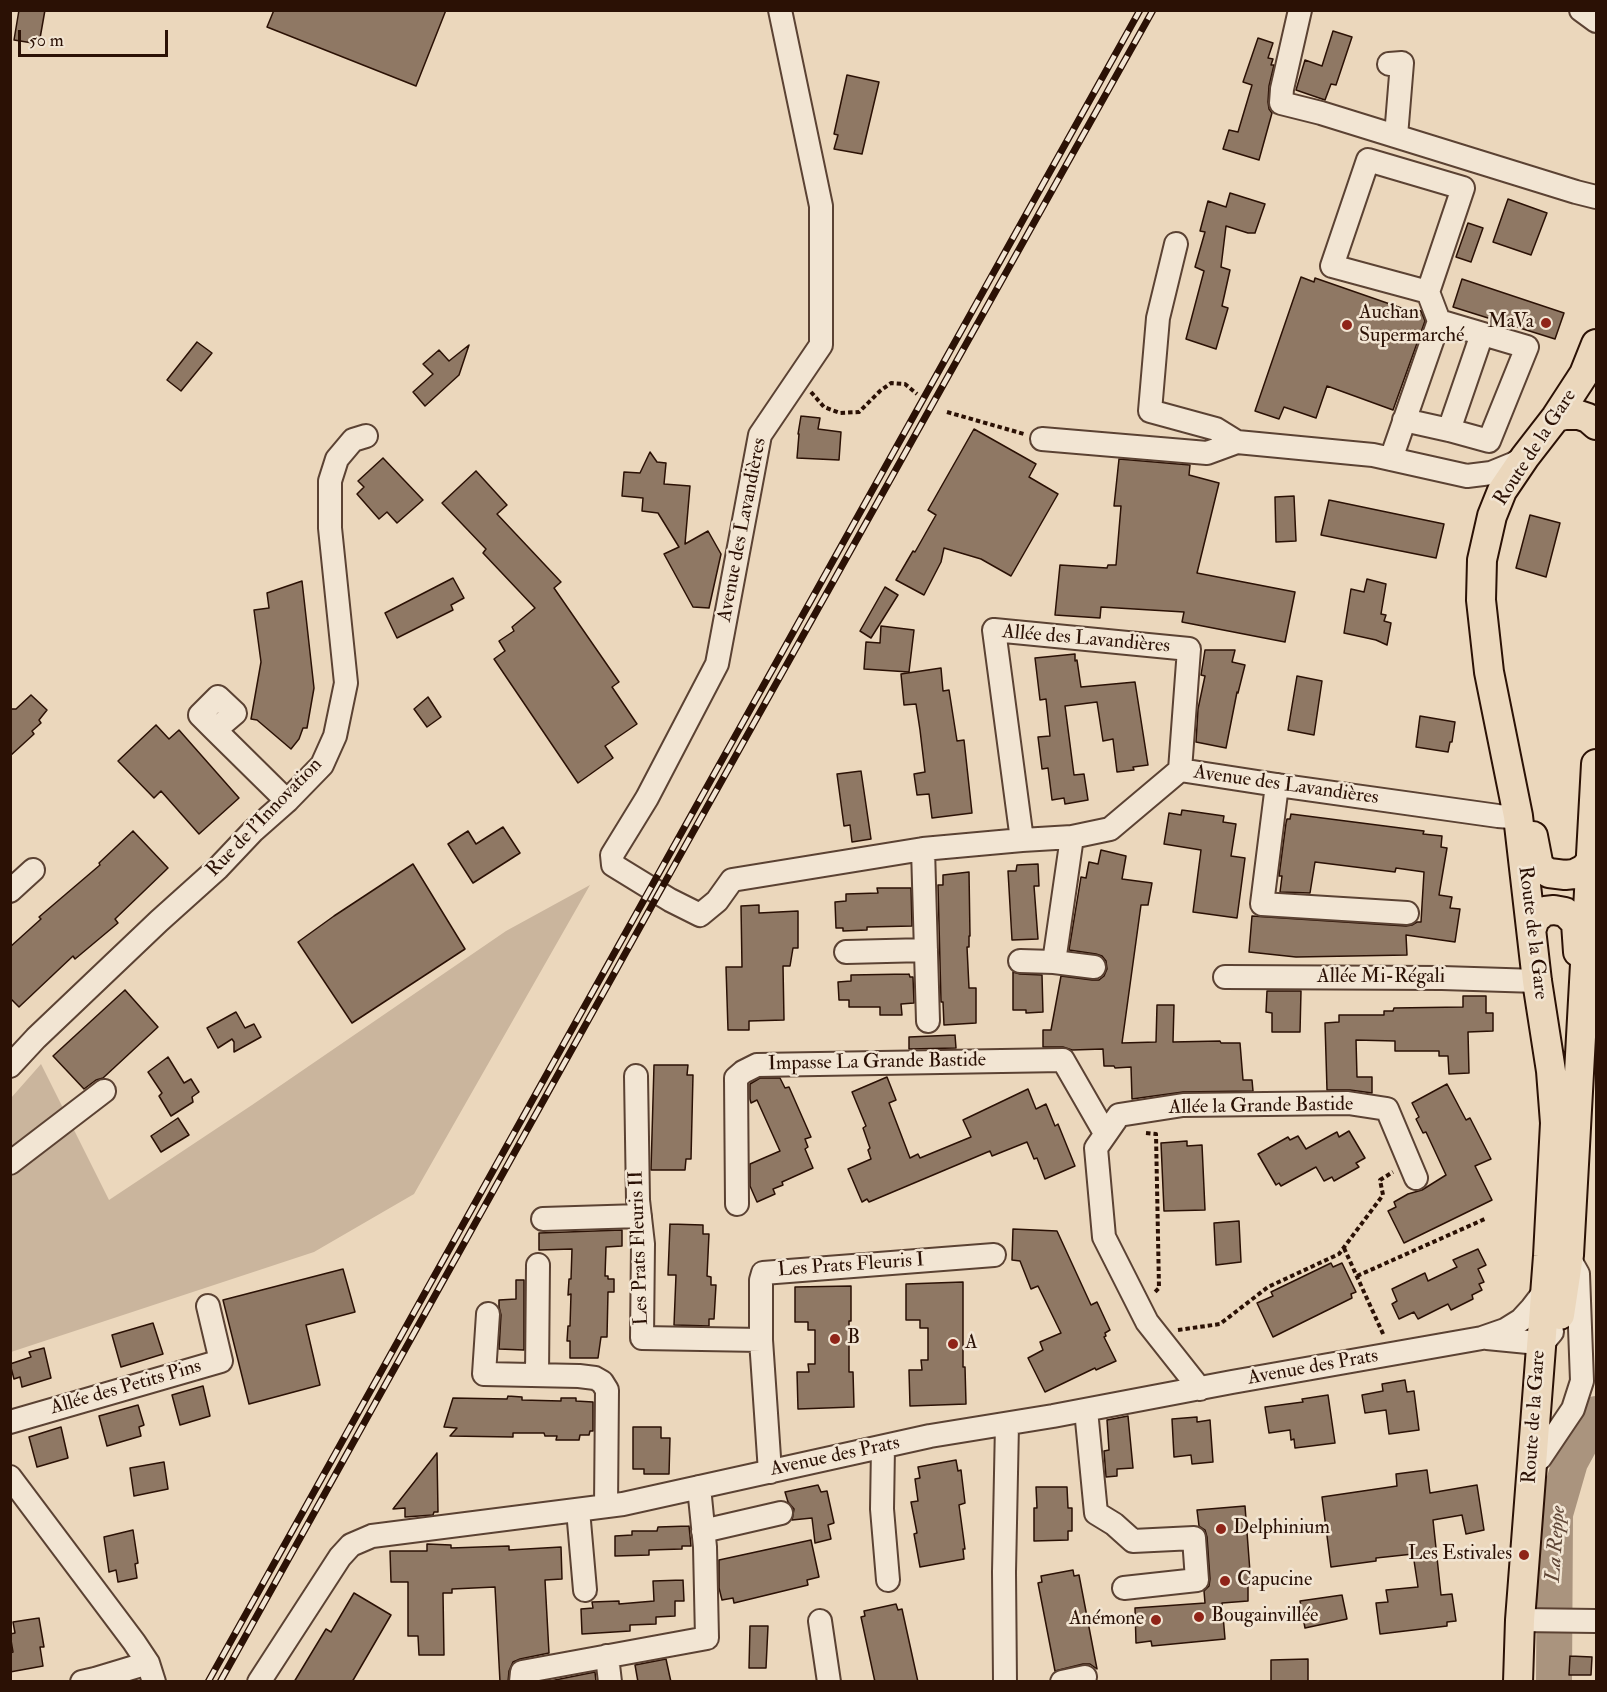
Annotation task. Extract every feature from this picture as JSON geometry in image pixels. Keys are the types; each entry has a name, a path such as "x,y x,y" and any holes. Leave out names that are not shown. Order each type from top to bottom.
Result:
{"main road":[{"name":"Route de la Gare","path":"1524,1555 1540,1458 1550,1333 1545,1291 1555,1123 1551,1071 1518,816 1489,672 1480,600 1482,560 1492,516 1502,491 1584,374 1596,344"},
{"path":"1556,417 1579,415 1588,418 1596,425"},
{"name":"Route de la Gare","path":"1518,1682 1531,1621 1524,1555 1550,1333 1569,1258 1594,859 1596,764"},
{"path":"1518,816 1532,828 1539,867 1549,873 1574,874 1584,869 1594,859"},
{"path":"1532,928 1535,919 1545,911 1565,912 1576,923 1577,951 1587,963"},
{"path":"1539,992 1556,1039 1563,1051 1571,1051 1581,1045"}],"street":[{"name":"Avenue des Lavandières","path":"780,10 821,206 821,345 760,435 717,664 647,798 612,855 613,865 670,900 700,915 717,901 732,880 923,849 1072,837 1110,829 1180,770 1498,816 1518,816"},
{"path":"1300,10 1282,89 1281,103 1596,197"},
{"path":"1581,10 1596,21"},
{"path":"1389,64 1402,63 1396,136"},
{"path":"1391,459 1439,321 1428,292 1463,188 1368,160 1332,266 1428,292"},
{"path":"1176,244 1158,318 1150,411 1216,429 1237,442"},
{"path":"1404,420 1489,441 1527,347 1439,321"},
{"path":"1449,430 1482,334"},
{"name":"Rue de l'Innovation","path":"10,1066 159,921 218,868 321,765 335,736 346,683 330,528 330,481 337,459 353,440 366,436"},
{"path":"1042,439 1207,453 1237,442 1373,455 1467,477 1491,473 1525,457"},
{"path":"1467,477 1479,486 1492,516"},
{"name":"Allée des Lavandières","path":"1022,840 994,630 1189,649 1180,770"},
{"path":"215,730 287,801"},
{"path":"1277,785 1262,903 1407,913"},
{"path":"1054,962 1072,837"},
{"path":"923,849 928,1021"},
{"path":"10,891 33,870"},
{"path":"846,952 926,950"},
{"path":"1020,961 1094,967"},
{"name":"Allée Mi-Régali","path":"1225,977 1442,978 1539,992"},
{"name":"Impasse La Grande Bastide","path":"736,1204 736,1078 757,1065 1063,1060 1106,1134"},
{"name":"Les Prats Fleuris II","path":"636,1076 638,1200 643,1244 642,1338 761,1340"},
{"path":"10,1162 105,1091"},
{"name":"Allée la Grande Bastide","path":"1200,1389 1148,1322 1104,1237 1096,1148 1119,1115 1183,1105 1348,1102 1387,1109 1413,1171"},
{"path":"543,1219 640,1216"},
{"name":"Les Prats Fleuris I","path":"770,1472 761,1340 763,1273 994,1255"},
{"path":"1540,1458 1589,1382 1578,1274 1569,1258"},
{"path":"537,1375 538,1265"},
{"name":"Avenue des Prats","path":"259,1682 340,1557 351,1545 372,1536 606,1506 930,1436 1482,1338 1504,1330 1521,1320 1545,1291"},
{"name":"Allée des Petits Pins","path":"10,1422 221,1361 208,1306"},
{"path":"488,1314 484,1374 595,1378 602,1382 607,1390 606,1506"},
{"name":"Avenue des Prats","path":"1482,1338 1528,1342 1550,1333"},
{"path":"1086,1410 1096,1513 1114,1524 1132,1541 1194,1538 1197,1580 1124,1588"},
{"path":"1005,1682 1004,1572 1007,1424"},
{"path":"883,1447 882,1509 888,1580"},
{"path":"10,1477 134,1642 151,1672 82,1682"},
{"path":"521,1682 522,1672 707,1638 699,1487"},
{"path":"578,1510 585,1590"},
{"path":"703,1531 781,1513"},
{"path":"820,1621 829,1682"},
{"path":"1531,1621 1596,1621"},
{"path":"606,1656 610,1682"},
{"path":"1062,1682 1085,1677"}],"path":[{"path":"799,378 824,407 840,413 859,412 891,383 905,384 916,394"},
{"path":"947,412 1042,439"},
{"path":"1139,1112 1140,1132 1156,1134 1159,1288 1140,1307"},
{"path":"1161,1339 1175,1330 1220,1324 1268,1287 1339,1254 1383,1195 1380,1180 1413,1171"},
{"path":"1357,1276 1487,1218"},
{"path":"1344,1248 1392,1353"}],"shaded area":[{"path":"590,885 414,1194 314,1252 11,1352 11,1098 41,1064 109,1200 506,931"}],"building":[{"path":"19,10 45,10 39,44 14,40"},
{"path":"274,10 446,10 416,86 267,27"},
{"path":"1333,31 1352,37 1336,85 1331,84 1325,100 1296,90 1305,60 1322,66"},
{"path":"1258,38 1273,43 1268,58 1273,59 1271,65 1274,65 1268,102 1272,113 1259,160 1223,149 1229,130 1238,132 1252,85 1243,82"},
{"path":"847,75 879,82 862,154 834,149 838,135 834,134"},
{"path":"1230,193 1265,204 1255,233 1226,226 1221,267 1230,270 1222,306 1228,308 1216,349 1186,339 1204,271 1195,267 1205,232 1200,231 1208,201 1226,207"},
{"path":"1508,199 1547,213 1531,255 1493,242"},
{"path":"1468,223 1483,228 1471,262 1456,257"},
{"path":"1301,277 1314,282 1315,278 1410,311 1411,308 1421,311 1425,321 1393,410 1327,386 1316,418 1284,407 1279,419 1255,411"},
{"path":"1462,279 1564,313 1555,339 1453,307"},
{"path":"197,342 212,353 181,391 167,380"},
{"path":"469,345 459,375 425,406 413,392 433,374 423,364 439,350 449,361"},
{"path":"801,416 820,418 818,429 841,432 839,460 797,458"},
{"path":"974,429 1036,464 1029,477 1058,494 1011,576 981,559 944,548 941,562 924,595 896,580 936,515 928,510"},
{"path":"650,452 657,462 666,463 664,484 690,486 685,544 708,531 721,554 709,608 693,607 664,554 679,547 658,513 642,511 643,498 622,496 624,472 640,473"},
{"path":"383,458 423,500 397,523 387,512 379,519 357,494 364,487 358,481"},
{"path":"1119,459 1190,465 1189,475 1219,483 1197,573 1295,592 1285,642 1182,622 1184,612 1101,607 1100,618 1055,615 1060,565 1107,568 1108,565 1116,565 1121,506 1114,506"},
{"path":"476,471 507,505 497,514 561,582 554,588 619,682 612,687 637,724 605,746 613,758 578,783 494,659 505,651 499,641 514,631 512,627 535,608 483,553 486,549 442,503"},
{"path":"1294,496 1296,541 1276,542 1275,497"},
{"path":"1329,500 1444,524 1436,558 1321,535"},
{"path":"1530,515 1560,523 1546,577 1516,568"},
{"path":"453,578 464,598 451,605 453,610 397,638 385,613"},
{"path":"1367,579 1386,584 1381,614 1386,615 1384,621 1391,623 1387,645 1376,640 1344,633 1351,589 1364,592"},
{"path":"302,581 314,688 307,728 303,728 299,739 291,749 257,720 251,719 261,662 254,610 269,608 267,593"},
{"path":"885,587 898,595 871,638 860,631"},
{"path":"881,626 914,630 909,672 864,669 866,642 880,643"},
{"path":"1205,650 1235,650 1232,662 1245,665 1226,748 1196,742 1198,709 1205,676 1201,675"},
{"path":"1075,654 1081,687 1135,682 1148,765 1117,772 1113,739 1103,741 1097,702 1065,706 1074,775 1084,774 1088,800 1065,804 1064,798 1052,800 1048,768 1042,769 1038,737 1050,736 1046,699 1040,700 1035,658"},
{"path":"941,668 943,691 949,690 957,741 964,740 972,813 932,818 929,794 917,795 914,774 925,772 920,730 916,704 904,705 901,674"},
{"path":"1297,676 1322,681 1314,735 1288,730"},
{"path":"31,695 47,710 39,720 41,723 32,731 34,734 10,756 10,709 16,709"},
{"path":"428,697 441,717 427,727 414,709"},
{"path":"1420,716 1455,722 1448,752 1416,747"},
{"path":"156,725 169,739 179,730 239,798 199,834 161,791 154,798 118,761"},
{"path":"861,771 871,839 852,842 850,825 844,826 837,774"},
{"path":"1182,810 1224,816 1223,822 1236,824 1231,856 1245,858 1237,918 1193,912 1201,850 1164,844 1169,813 1181,815"},
{"path":"1291,814 1424,831 1423,834 1442,836 1441,847 1447,848 1439,895 1452,897 1450,908 1460,909 1455,942 1406,935 1407,955 1296,957 1249,952 1252,916 1406,926 1421,922 1424,872 1396,868 1395,872 1315,862 1310,893 1280,892 1282,876 1279,876 1286,823"},
{"path":"503,827 520,853 473,883 448,844 468,831 476,844"},
{"path":"133,831 168,868 115,919 118,923 75,959 73,956 19,1007 10,998 10,947 41,919 39,917 100,865 99,863"},
{"path":"1101,850 1126,856 1122,879 1152,883 1148,905 1141,905 1122,1043 1156,1042 1157,1005 1174,1005 1173,1042 1240,1043 1243,1080 1252,1080 1253,1091 1183,1092 1132,1099 1131,1067 1104,1066 1103,1049 1072,1050 1063,1047 1043,1047 1043,1030 1051,1030 1061,976 1099,980 1107,969 1106,961 1102,956 1069,950 1081,877 1086,878 1089,862 1098,864"},
{"path":"413,864 465,949 352,1023 298,942"},
{"path":"1038,864 1039,886 1034,886 1038,939 1012,940 1008,871 1016,871 1017,865"},
{"path":"969,872 970,936 969,947 967,947 969,988 976,988 976,1023 944,1025 943,1002 941,1002 938,885 943,885 943,875"},
{"path":"877,888 911,888 912,926 867,927 867,930 843,931 843,928 836,928 835,902 846,901 846,894 878,893"},
{"path":"759,905 759,913 798,911 798,948 793,948 790,966 783,966 784,1020 749,1021 749,1030 728,1030 726,967 742,967 741,906"},
{"path":"1013,972 1042,975 1043,1012 1026,1013 1026,1010 1013,1010"},
{"path":"909,974 913,977 914,1003 901,1004 902,1015 880,1015 880,1007 849,1007 849,1000 839,1000 838,982 851,981 851,975"},
{"path":"125,990 158,1027 103,1078 84,1089 53,1056"},
{"path":"1267,991 1301,991 1300,1032 1272,1032 1272,1013 1266,1012"},
{"path":"1463,996 1486,996 1486,1013 1493,1013 1493,1031 1468,1032 1469,1073 1449,1074 1448,1056 1439,1056 1439,1051 1395,1051 1395,1041 1356,1040 1357,1077 1372,1077 1372,1093 1327,1090 1325,1023 1339,1022 1339,1015 1384,1015 1384,1011 1393,1011 1394,1008 1463,1007"},
{"path":"236,1012 245,1028 254,1024 261,1037 234,1052 232,1039 218,1048 207,1028"},
{"path":"955,1035 956,1048 909,1049 909,1037"},
{"path":"168,1057 184,1083 191,1079 199,1092 192,1097 193,1102 171,1116 159,1096 162,1093 148,1072"},
{"path":"654,1065 688,1065 687,1075 693,1075 691,1159 686,1159 685,1170 651,1170"},
{"path":"887,1077 896,1100 889,1103 910,1158 918,1154 920,1158 971,1137 963,1120 1028,1089 1036,1109 1046,1104 1055,1126 1058,1124 1075,1166 1045,1179 1037,1158 1034,1159 1027,1142 992,1156 990,1151 869,1202 867,1199 862,1202 848,1169 871,1159 868,1150 870,1148 863,1128 866,1126 852,1092"},
{"path":"760,1078 780,1078 785,1088 789,1087 811,1137 805,1139 808,1147 805,1149 813,1168 782,1182 783,1185 773,1189 775,1194 757,1202 750,1186 750,1164 780,1151 757,1100 751,1103 750,1084"},
{"path":"1447,1084 1466,1120 1470,1118 1491,1159 1475,1166 1492,1200 1404,1243 1388,1211 1396,1207 1394,1202 1408,1194 1422,1190 1446,1175 1426,1132 1423,1133 1416,1119 1419,1117 1412,1103"},
{"path":"178,1118 189,1135 161,1152 151,1136"},
{"path":"1349,1131 1365,1158 1356,1163 1359,1167 1334,1181 1332,1177 1324,1181 1316,1167 1281,1186 1279,1183 1276,1185 1258,1154 1288,1137 1290,1140 1298,1136 1306,1149 1337,1132 1339,1137"},
{"path":"1187,1141 1187,1146 1202,1145 1205,1210 1164,1211 1161,1143"},
{"path":"1239,1221 1241,1262 1216,1265 1214,1223"},
{"path":"670,1224 703,1225 703,1234 709,1234 707,1276 711,1277 711,1285 716,1285 714,1319 709,1319 709,1326 674,1325 676,1275 668,1275"},
{"path":"1013,1229 1057,1231 1091,1305 1097,1302 1110,1330 1105,1333 1104,1337 1116,1361 1096,1370 1095,1368 1045,1392 1028,1358 1043,1350 1040,1342 1061,1333 1038,1286 1031,1289 1020,1261 1012,1260"},
{"path":"622,1230 622,1246 606,1247 605,1276 608,1276 608,1279 614,1279 614,1292 608,1292 607,1337 601,1337 598,1358 570,1358 570,1341 567,1341 568,1326 570,1326 571,1294 568,1295 572,1249 539,1250 539,1233"},
{"path":"1478,1249 1486,1265 1478,1269 1484,1282 1479,1284 1482,1290 1472,1295 1473,1299 1451,1310 1448,1304 1418,1319 1414,1312 1399,1319 1392,1304 1397,1301 1392,1289 1425,1273 1428,1281 1457,1267 1453,1260"},
{"path":"1331,1263 1333,1267 1342,1263 1356,1292 1351,1294 1352,1298 1273,1337 1257,1303 1273,1296 1271,1292"},
{"path":"343,1269 355,1312 306,1325 320,1385 249,1404 223,1300"},
{"path":"516,1280 524,1280 524,1350 499,1349 501,1315 499,1300 516,1299"},
{"name":"A","path":"963,1282 963,1367 965,1367 966,1404 910,1406 909,1370 922,1370 921,1360 928,1360 928,1328 920,1328 920,1320 906,1320 906,1284"},
{"name":"B","path":"851,1286 849,1372 853,1372 854,1407 798,1409 797,1372 809,1372 808,1364 815,1364 815,1330 808,1330 808,1322 795,1322 795,1287"},
{"path":"153,1323 163,1354 121,1367 112,1335"},
{"path":"44,1348 51,1378 22,1387 20,1377 14,1379 10,1364 31,1357 29,1352"},
{"path":"1405,1380 1407,1392 1414,1391 1419,1430 1389,1434 1386,1410 1365,1413 1362,1395 1383,1391 1382,1384"},
{"path":"203,1386 210,1416 180,1425 172,1395"},
{"path":"1328,1395 1335,1443 1295,1448 1290,1430 1269,1433 1265,1407 1303,1402 1302,1399"},
{"path":"508,1396 522,1397 522,1400 561,1401 561,1398 576,1398 576,1401 593,1402 593,1431 590,1431 589,1435 580,1435 579,1440 556,1440 557,1436 545,1436 544,1433 513,1433 513,1437 450,1436 457,1428 444,1427 453,1398 507,1399"},
{"path":"138,1405 144,1425 139,1427 141,1436 107,1446 99,1416"},
{"path":"1128,1416 1133,1468 1117,1469 1117,1476 1106,1477 1104,1451 1109,1450 1107,1420"},
{"path":"1197,1417 1197,1422 1210,1420 1213,1462 1192,1464 1191,1455 1174,1457 1172,1419"},
{"path":"61,1427 68,1458 37,1467 29,1437"},
{"path":"633,1427 661,1427 661,1438 670,1438 669,1474 644,1474 644,1469 633,1469"},
{"path":"437,1453 438,1512 434,1512 433,1515 405,1517 405,1508 393,1509"},
{"path":"956,1460 958,1471 961,1470 965,1503 959,1505 965,1549 963,1549 964,1559 920,1567 911,1502 918,1501 915,1479 920,1478 918,1467"},
{"path":"164,1462 168,1489 134,1496 130,1468"},
{"path":"1427,1470 1430,1493 1477,1485 1484,1530 1466,1534 1462,1515 1433,1520 1441,1595 1452,1594 1456,1621 1447,1622 1447,1626 1380,1634 1376,1603 1388,1602 1386,1590 1418,1587 1413,1554 1376,1558 1376,1561 1331,1567 1322,1497 1397,1486 1396,1474"},
{"path":"818,1485 821,1492 827,1491 834,1523 828,1525 831,1539 815,1543 812,1518 792,1520 794,1509 788,1502 785,1492"},
{"path":"1036,1487 1067,1487 1068,1508 1072,1508 1072,1531 1068,1531 1068,1540 1034,1541"},
{"path":"1245,1506 1251,1585 1248,1585 1248,1601 1222,1603 1225,1639 1152,1646 1151,1641 1136,1643 1135,1608 1205,1603 1204,1591 1209,1586 1210,1579 1207,1537 1205,1530 1199,1526 1197,1510"},
{"path":"689,1526 691,1546 682,1546 682,1549 649,1550 649,1555 615,1556 615,1536 632,1535 632,1531 657,1531 658,1527"},
{"path":"133,1530 138,1563 135,1564 137,1578 118,1582 116,1570 109,1572 104,1537"},
{"path":"811,1540 819,1577 807,1580 808,1585 734,1603 733,1598 722,1600 719,1588 719,1560"},
{"path":"427,1544 451,1545 451,1548 509,1546 509,1550 561,1547 562,1579 545,1580 549,1653 513,1662 508,1682 500,1682 495,1587 452,1589 452,1593 443,1593 444,1655 419,1655 418,1636 408,1636 408,1582 391,1582 390,1551 427,1551"},
{"path":"1073,1570 1074,1576 1079,1575 1097,1669 1090,1664 1083,1664 1055,1671 1038,1583 1042,1582 1041,1576"},
{"path":"683,1580 684,1601 675,1601 675,1616 656,1617 656,1624 630,1625 630,1631 582,1634 581,1609 593,1608 592,1602 619,1601 619,1604 654,1601 653,1581"},
{"path":"354,1593 391,1615 352,1682 294,1682 326,1629 331,1632"},
{"path":"1342,1595 1347,1619 1305,1628 1300,1601"},
{"path":"896,1604 898,1610 902,1609 918,1682 875,1682 861,1617 865,1616 864,1611"},
{"path":"39,1618 44,1647 40,1647 43,1666 10,1672 10,1653 13,1652 10,1634 15,1633 13,1622"},
{"path":"750,1626 768,1626 766,1668 749,1668"},
{"path":"1570,1656 1592,1657 1591,1675 1569,1675"},
{"path":"666,1659 671,1682 638,1682 635,1665"},
{"path":"1308,1659 1308,1682 1271,1682 1271,1660"},
{"path":"595,1672 596,1682 545,1682"}],"waterway":[{"name":"La Reppe","path":"1554,1682 1555,1514 1570,1462 1596,1414"}],"railway":[{"path":"208,1682 1140,10"},
{"path":"220,1682 1153,10"}],"place":[{"name":"MaVa","path":"1546,323"},
{"name":"Auchan Supermarché","path":"1347,325"},
{"name":"B","path":"835,1339"},
{"name":"A","path":"953,1344"},
{"name":"Delphinium","path":"1221,1529"},
{"name":"Les Estivales","path":"1524,1555"},
{"name":"Capucine","path":"1225,1581"},
{"name":"Bougainvillée","path":"1199,1617"},
{"name":"Anémone","path":"1156,1620"}]}
